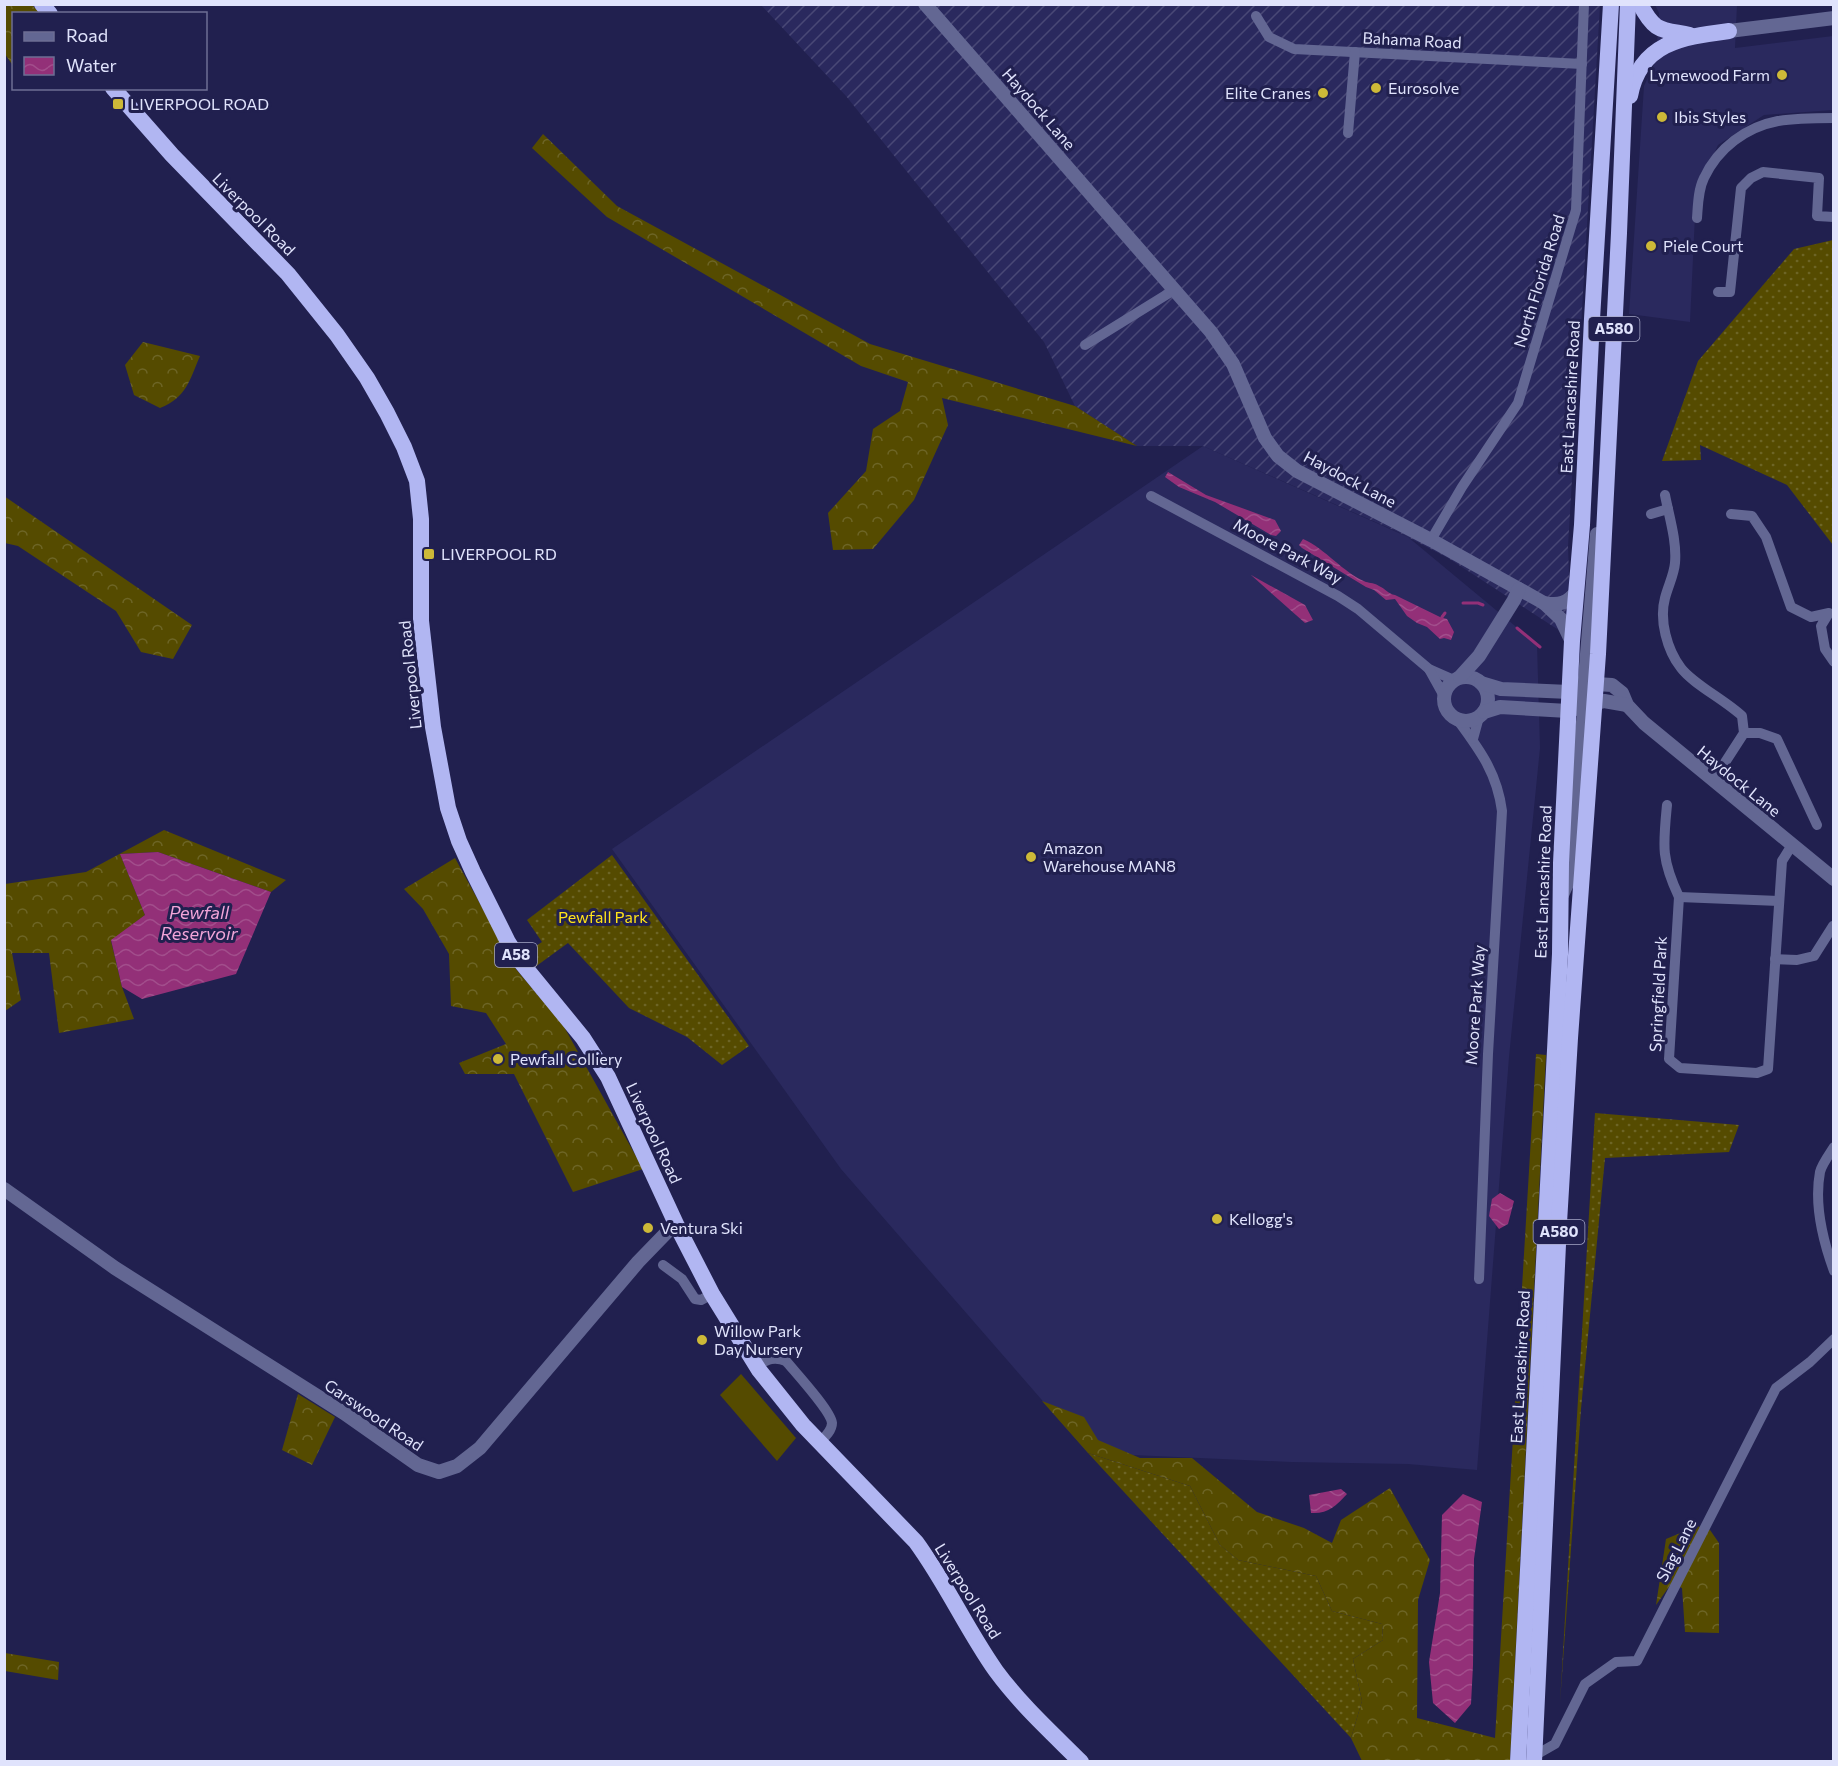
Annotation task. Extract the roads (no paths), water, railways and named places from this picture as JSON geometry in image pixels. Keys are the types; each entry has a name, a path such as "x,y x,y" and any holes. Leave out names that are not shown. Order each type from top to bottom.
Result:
{"highway":[{"name":"East Lancashire Road","path":"1534,1759 1560,1211 1591,703 1583,688 1572,641 1577,591 1611,4"},
{"name":"East Lancashire Road","path":"1518,1761 1562,895 1561,863 1568,711 1583,688 1607,458 1628,4"},
{"path":"1640,4 1647,19 1660,30 1694,36"},
{"path":"1623,138 1632,83 1640,66 1650,54 1665,45 1694,36 1729,32"},
{"name":"Liverpool Road","path":"115,90 172,155 288,274 367,378 404,447 415,474 419,494 423,644 433,727 453,824 473,872 508,942 536,982 583,1038 608,1077 677,1226 712,1294 756,1366 777,1395 819,1443 916,1542 1007,1686 1023,1705 1081,1761"}],"street":[{"name":"Haydock Lane","path":"925,4 1210,332 1233,364 1265,438 1278,456 1297,471 1431,540 1544,603 1561,619 1572,641"},
{"name":"North Florida Road","path":"1431,540 1462,487 1518,403 1576,210 1584,4"},
{"name":"Bahama Road","path":"1256,16 1269,37 1294,49 1582,64"},
{"path":"1729,32 1833,18"},
{"path":"1348,134 1355,52"},
{"path":"1696,218 1699,193 1704,178 1712,164 1732,141 1746,132 1777,121 1833,118"},
{"path":"1718,291 1730,292 1741,188 1751,178 1763,172 1819,178 1817,216 1833,217"},
{"path":"1085,345 1174,290"},
{"path":"1665,495 1675,550 1675,562 1663,612 1663,624 1671,650 1687,674 1727,702 1742,716 1744,734 1713,780"},
{"name":"Moore Park Way","path":"1151,496 1338,596 1429,669 1457,679"},
{"path":"1651,514 1668,509"},
{"path":"1731,514 1752,516 1766,537 1791,607 1811,617 1829,613 1821,626 1825,649 1833,662"},
{"path":"1519,589 1479,656 1457,679 1449,684 1444,696 1448,712 1456,719 1468,721 1500,707 1568,711 1591,703 1613,702 1627,705"},
{"path":"1544,603 1552,605 1563,603 1577,591"},
{"path":"1473,739 1488,701 1488,694 1479,681 1479,656"},
{"name":"Moore Park Way","path":"1429,669 1444,696"},
{"path":"1457,679 1472,677 1501,689 1583,688"},
{"name":"Haydock Lane","path":"1583,688 1612,685 1622,693 1627,705 1652,730 1833,879"},
{"path":"1562,895 1571,875 1577,760 1591,703"},
{"name":"Moore Park Way","path":"1456,719 1473,739 1496,783 1502,811 1488,1054 1479,1280"},
{"path":"1744,734 1760,733 1777,739 1817,825"},
{"name":"Springfield Park","path":"1667,805 1663,846 1668,874 1679,897 1669,1059 1680,1068 1757,1073 1768,1069 1782,861 1792,845"},
{"path":"1679,897 1779,901"},
{"path":"1775,959 1797,960 1814,956 1833,926"},
{"path":"1833,1147 1830,1164 1821,1170 1819,1198 1827,1250 1833,1271"},
{"name":"Garswood Road","path":"4,1189 115,1268 344,1413 418,1465 438,1472 457,1466 480,1448 638,1262 669,1230 677,1226"},
{"path":"662,1280 666,1268 681,1279 694,1299 701,1300 712,1294"},
{"name":"Slag Lane","path":"1534,1759 1555,1744 1585,1684 1616,1662 1637,1660 1776,1388 1810,1362 1833,1339"},
{"path":"756,1366 777,1357 786,1361 828,1413 832,1424 830,1431 819,1443"}],"water":[{"path":"1168,472 1206,495 1275,520 1281,531 1276,536 1271,535 1215,502 1179,487 1165,477"},
{"path":"1303,539 1357,578 1376,584 1391,594 1447,619 1454,632 1451,640 1440,639 1427,627 1407,616 1395,599 1386,600 1374,590 1302,548 1299,545"},
{"path":"1251,575 1305,605 1313,620 1305,623"},
{"name":"Pewfall Reservoir","path":"158,852 271,892 236,974 142,999 122,987 111,940 145,915 120,854"},
{"path":"1500,1193 1514,1201 1508,1224 1499,1229 1489,1216 1492,1199"},
{"path":"1341,1489 1347,1494 1335,1506 1327,1511 1311,1513 1309,1495"},
{"path":"1463,1494 1482,1502 1474,1559 1471,1704 1455,1723 1433,1703 1429,1662 1440,1593 1442,1515"}],"waterway":[{"path":"1463,603 1483,605"},
{"path":"1442,617 1445,613"},
{"path":"1517,628 1540,647"}],"place":[{"name":"Lymewood Farm","path":"1782,75"},
{"name":"Eurosolve","path":"1376,88"},
{"name":"Elite Cranes","path":"1323,93"},
{"name":"LIVERPOOL ROAD","path":"118,104"},
{"name":"Ibis Styles","path":"1662,117"},
{"name":"Piele Court","path":"1651,246"},
{"name":"LIVERPOOL RD","path":"429,554"},
{"name":"Amazon Warehouse MAN8","path":"1031,857"},
{"name":"Pewfall Colliery","path":"498,1059"},
{"name":"Kellogg's","path":"1217,1219"},
{"name":"Ventura Ski","path":"648,1228"},
{"name":"Willow Park Day Nursery","path":"702,1340"}],"park label":[{"name":"Pewfall Park","path":"603,917"}]}
